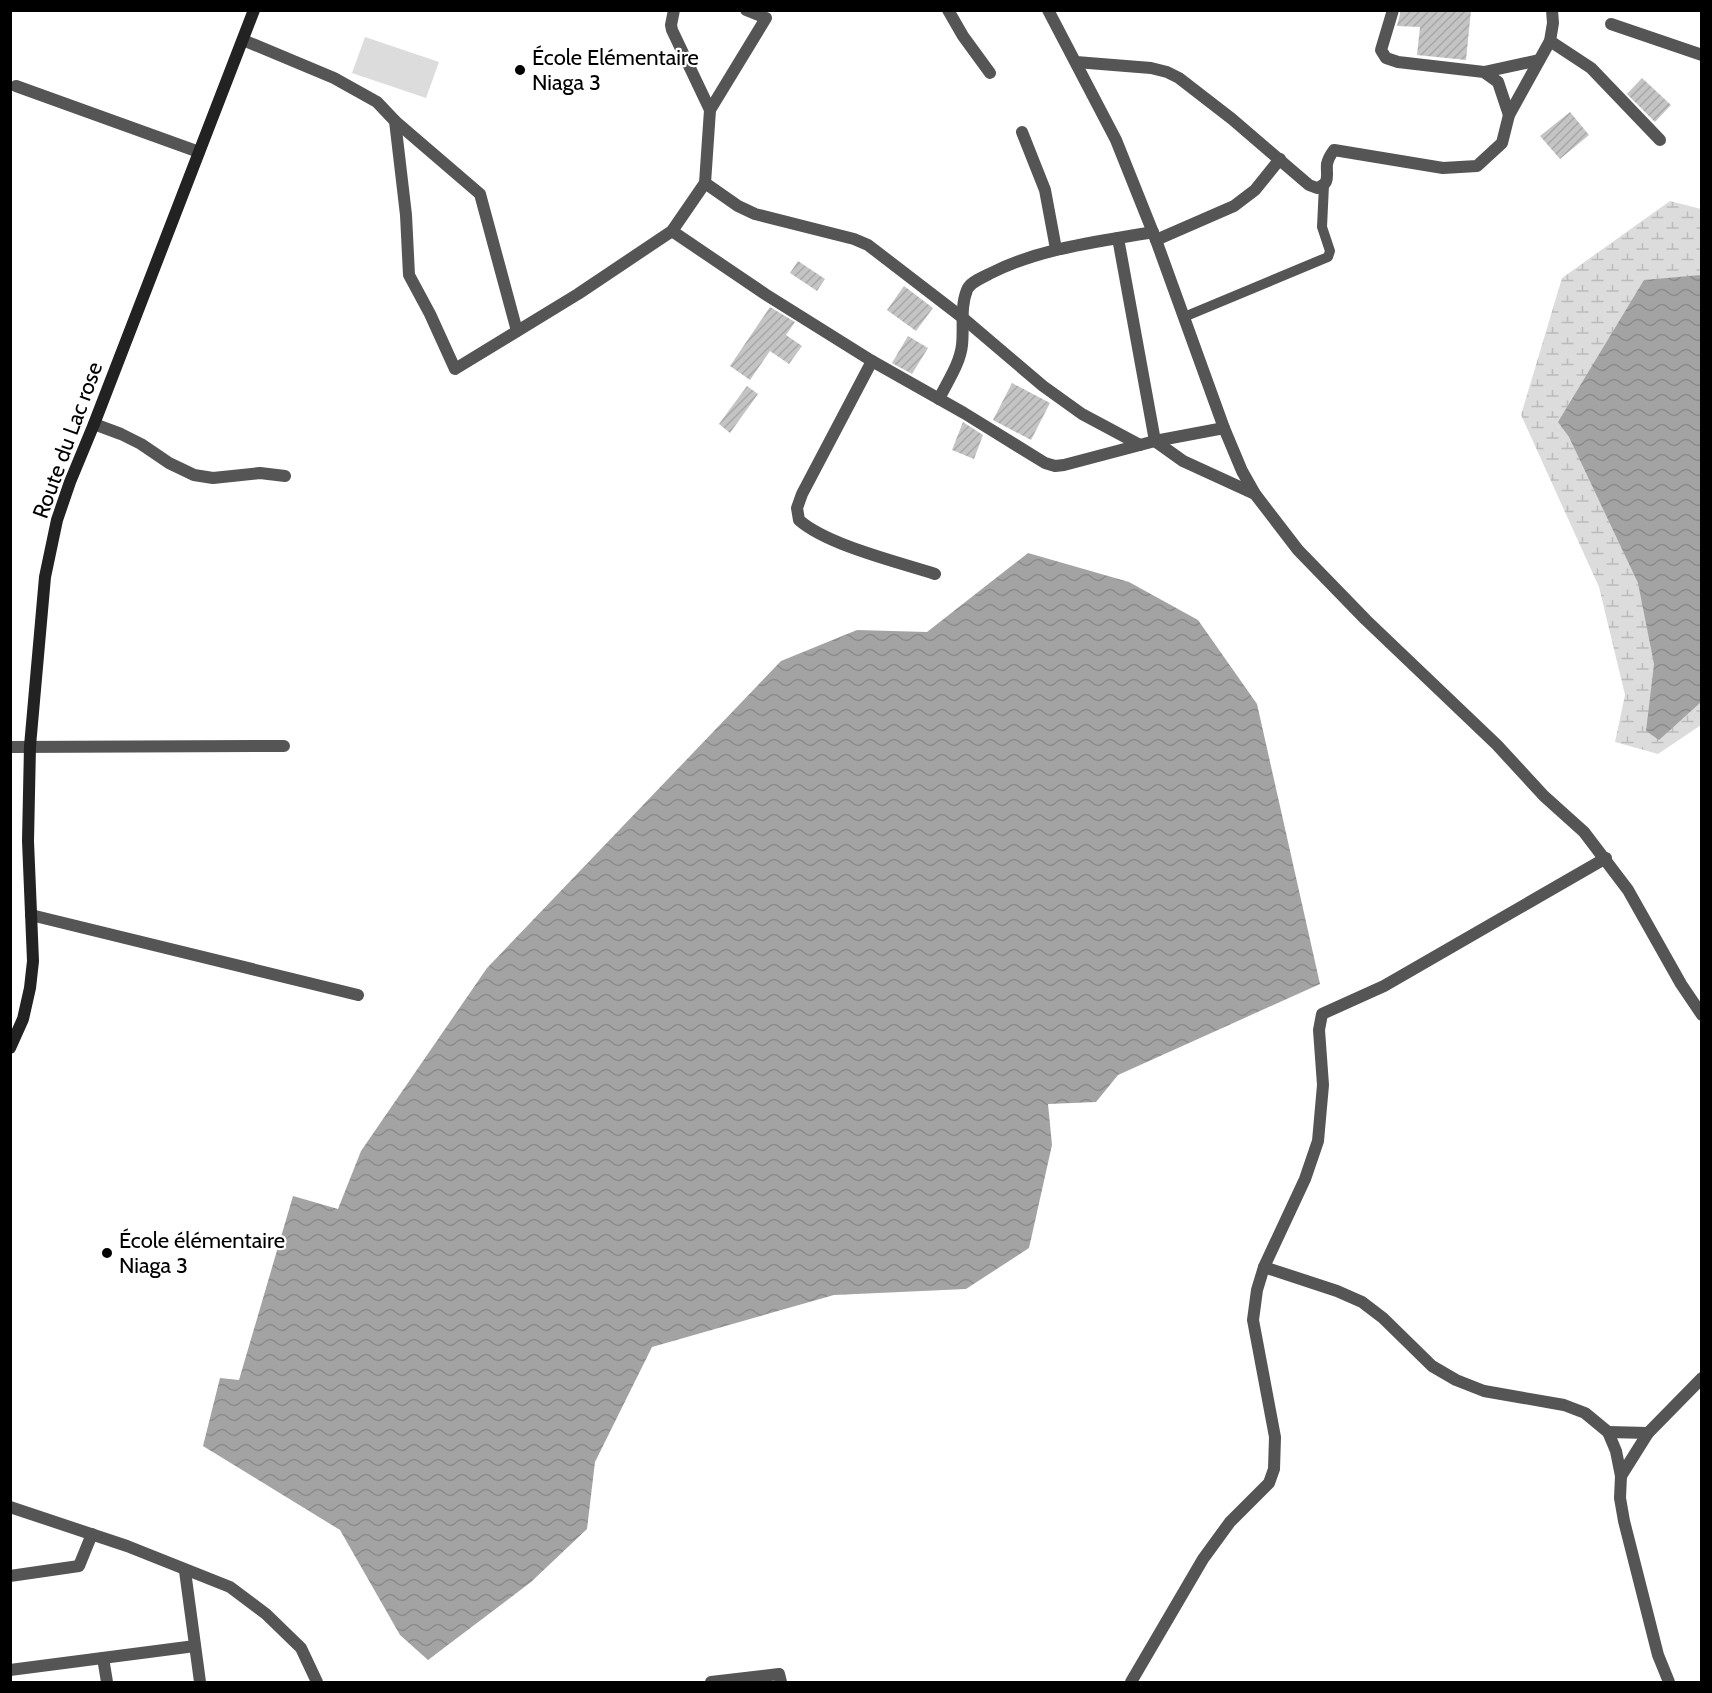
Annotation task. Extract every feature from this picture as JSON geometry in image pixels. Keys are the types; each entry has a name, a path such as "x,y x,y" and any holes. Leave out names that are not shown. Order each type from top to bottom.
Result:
{"main road":[{"name":"Route du Lac rose","path":"10,1048 23,1019 33,961 28,841 30,746 34,685 48,566 57,520 66,491 254,10"}],"street":[{"path":"674,10 670,25 710,110"},
{"path":"395,121 406,215 409,275 455,369 578,294 672,231 705,183 710,110 766,18 746,10"},
{"path":"948,10 963,36 990,72"},
{"path":"1048,10 1116,140 1155,236 1224,428 1242,471 1255,494 1298,550 1366,620 1497,746 1544,796 1584,832 1606,858 1628,890 1701,1015"},
{"path":"1393,10 1382,50 1386,58 1398,62 1484,72 1539,60"},
{"path":"1076,62 1151,68 1179,78 1232,119 1309,185 1317,189 1324,186 1329,178 1327,161 1334,150 1400,159 1443,168 1477,166 1502,143 1509,115 1550,41 1553,23 1552,10"},
{"path":"1611,24 1700,52"},
{"path":"243,40 334,78 377,102 395,121 480,194 517,331"},
{"path":"1550,41 1591,68 1660,140"},
{"path":"1484,72 1498,82 1509,115"},
{"path":"16,86 199,152"},
{"path":"1022,132 1045,190 1056,249"},
{"path":"939,399 960,356 968,288 975,281 1011,262 1056,249 1119,238 1155,236 1234,206 1255,190 1280,159"},
{"path":"705,183 754,214 854,239 868,245 963,318 1043,386 1082,414 1140,445"},
{"path":"672,231 872,362 994,430 1044,463 1055,466 1155,441 1224,428"},
{"path":"1119,238 1155,441 1183,461 1255,494"},
{"path":"872,362 802,494 797,508 799,520 807,528 837,541 934,574"},
{"path":"94,424 121,434 194,475 213,478 260,473 285,476"},
{"path":"10,747 284,746"},
{"path":"1131,1683 1203,1559 1230,1521 1269,1483 1274,1469 1275,1437 1253,1320 1257,1290 1264,1267 1305,1179 1317,1141 1323,1085 1319,1030 1322,1014 1384,986 1606,858"},
{"path":"31,915 358,995"},
{"path":"1264,1267 1337,1291 1362,1302 1383,1318 1432,1366 1456,1380 1484,1390 1564,1405 1585,1413 1608,1432 1616,1451 1621,1476 1620,1498 1624,1521 1658,1655 1669,1683"},
{"path":"1621,1476 1648,1433 1701,1378"},
{"path":"1608,1432 1648,1433"},
{"path":"10,1507 92,1534 230,1587 266,1614 301,1648 317,1683"},
{"path":"10,1576 79,1566 92,1534"},
{"path":"185,1571 200,1683"},
{"path":"10,1670 195,1646"},
{"path":"103,1658 107,1683"},
{"path":"711,1683 779,1674 781,1683"}],"lane":[{"path":"1184,317 1328,257 1330,251 1322,227 1324,186"}],"green space":[{"path":"365,37 439,62 426,98 352,73"},
{"path":"1670,201 1701,209 1701,725 1658,754 1615,742 1625,695 1599,587 1521,415 1562,278"}],"water":[{"path":"1701,275 1701,702 1659,740 1646,731 1654,664 1638,583 1569,437 1558,422 1644,280"},
{"path":"1028,553 1129,582 1198,620 1257,704 1320,984 1118,1075 1096,1102 1048,1104 1052,1145 1029,1248 966,1289 834,1295 652,1347 595,1462 587,1529 531,1582 428,1660 400,1635 340,1530 203,1446 220,1378 239,1380 293,1196 338,1209 361,1151 487,968 781,661 857,630 927,632"}],"building":[{"path":"1401,10 1471,10 1466,60 1417,55 1420,27 1397,26"},
{"path":"1642,78 1671,105 1655,122 1627,94"},
{"path":"1570,112 1589,135 1560,159 1540,136"},
{"path":"798,261 825,279 817,291 790,273"},
{"path":"904,286 933,308 916,331 887,310"},
{"path":"770,307 795,322 786,335 802,346 789,364 770,351 750,380 730,366"},
{"path":"908,336 928,348 912,374 892,363"},
{"path":"1012,383 1050,403 1031,440 993,420"},
{"path":"747,386 758,394 730,433 719,424"},
{"path":"963,422 983,435 974,459 952,450"}],"place":[{"name":"École Elémentaire Niaga 3","path":"520,70"},
{"name":"École élémentaire Niaga 3","path":"107,1253"}]}
